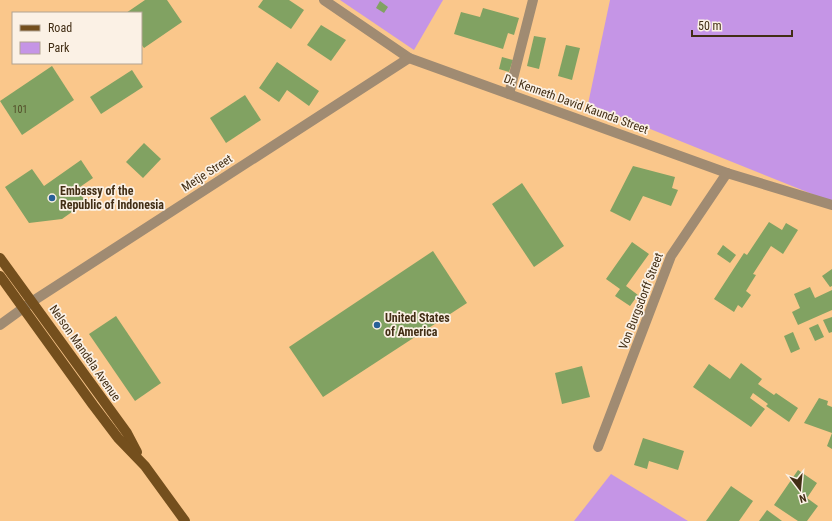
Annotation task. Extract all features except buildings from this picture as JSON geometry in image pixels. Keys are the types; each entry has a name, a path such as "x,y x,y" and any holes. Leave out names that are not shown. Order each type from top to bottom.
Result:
{"main road":[{"name":"Nelson Mandela Avenue","path":"0,258 33,301 127,433 145,466 185,521"},
{"name":"Nelson Mandela Avenue","path":"0,276 118,438 145,466"}],"street":[{"name":"Dr. Kenneth David Kaunda Street","path":"324,0 409,58 727,173 832,204"},
{"path":"509,94 532,0"},
{"name":"Metje Street","path":"0,325 33,301 409,58"},
{"name":"Von Burgsdorff Street","path":"598,447 671,256 727,173"}],"green space":[{"path":"340,0 443,0 414,50"},
{"path":"610,0 832,0 832,202 588,104"},
{"path":"611,474 688,521 574,521"}],"place":[{"name":"Embassy of the Republic of Indonesia","path":"52,198"},
{"name":"United States of America","path":"377,325"}]}
